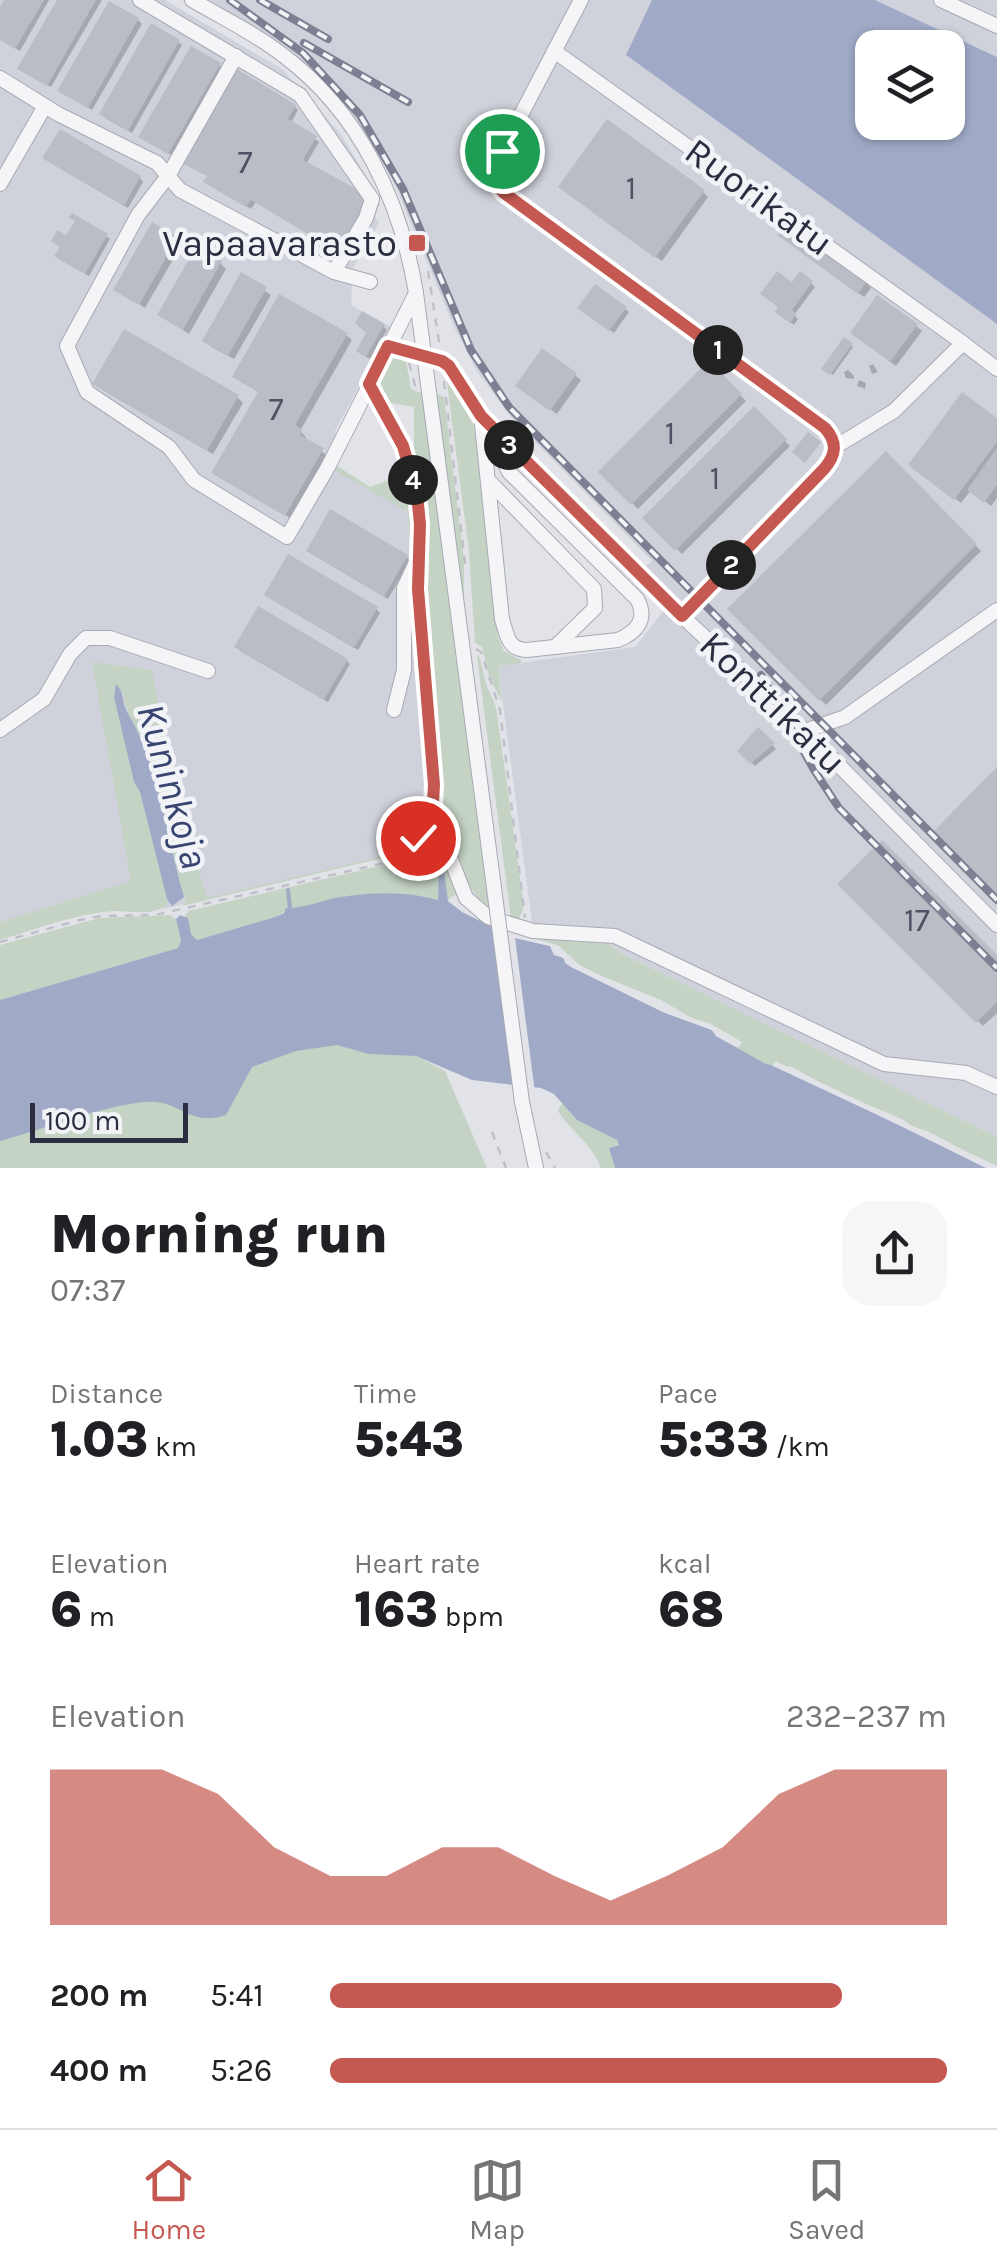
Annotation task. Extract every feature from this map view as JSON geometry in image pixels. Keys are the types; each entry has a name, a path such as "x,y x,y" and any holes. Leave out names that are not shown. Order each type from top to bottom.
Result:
{"street":[{"path":"140,0 300,95 367,188 372,199 366,218 334,272"},
{"path":"192,0 282,54 316,84 345,118 374,163 394,204 407,246 522,1102 536,1168"},
{"path":"581,0 502,151 494,178 504,193 825,428 835,447 824,469 682,616"},
{"path":"941,0 997,26"},
{"name":"Ruorikatu","path":"554,51 997,369"},
{"path":"236,56 168,176 138,215 67,346 86,392 169,447 194,480 287,537 328,467 416,293"},
{"path":"0,78 45,106 156,163 180,190 334,272 370,282"},
{"path":"0,184 45,106"},
{"path":"835,447 894,411 963,343"},
{"path":"388,346 424,356"},
{"name":"Konttikatu","path":"424,356 449,366 481,416 997,925"},
{"path":"369,384 403,446 417,494 434,785 429,817 453,862 466,898 488,917 524,929 615,936 884,1064 966,1073 997,1087"},
{"path":"481,416 509,472 628,590 643,610 642,619 628,636 518,650 509,642 502,619 481,416"},
{"path":"488,480 594,590 596,608 556,647"},
{"path":"394,710 404,670 404,588 418,558"},
{"path":"804,731 845,717 997,610"},
{"path":"0,730 44,699 74,648 86,638 110,638 208,672"}],"path":[{"path":"428,271 439,342"},
{"path":"409,364 413,385 421,391"},
{"path":"471,648 481,652 500,710 526,911 524,929"},
{"path":"407,853 429,817"},
{"path":"0,942 90,918 155,915 239,897 385,862 407,853 453,862"},
{"path":"492,1132 506,1168"}],"shaded area":[{"path":"0,0 165,0 282,69 340,133 370,182 380,206 375,208 374,215 379,223 353,268 351,305 391,327 335,431 337,439 324,464 407,510 411,555 397,583 414,594 429,811 394,853 163,909 130,882 0,922"},
{"path":"208,0 652,0 627,56 997,324 997,1137 608,944 534,938 498,666 635,647 664,610 631,578 652,561 512,418 478,373 454,327 390,173 354,116 289,49"},
{"path":"875,0 997,0 997,57 965,42 965,30 939,30"}],"green space":[{"path":"394,355 406,361 411,389 423,394 489,907 465,879 448,834 436,776 424,643 414,407 386,402 380,383 382,371"},
{"path":"446,376 474,426 498,637 504,651 521,660 498,666 502,701 490,680 482,647 475,643 469,551"},
{"path":"435,393 444,397 464,559 464,604"},
{"path":"337,466 370,487 403,475 407,478 413,519 411,553 407,511 334,470"},
{"path":"410,557 406,573 402,587 397,584"},
{"path":"479,655 496,707 523,899 519,919 511,919"},
{"path":"92,662 152,670 175,795 207,898 394,853 424,817 428,823 407,848 395,855 182,906 186,903 155,781 124,693 113,687 134,782 140,792 168,903 150,912 87,915 0,940 0,922 131,881"},
{"path":"412,854 448,863 459,892 448,901 438,889 439,900 385,894 292,907 275,917 197,940 193,939 185,916 188,911 388,864"},
{"path":"170,915 176,919 181,941 178,948 0,1000 0,945 99,918"},
{"path":"534,938 608,944 997,1137 997,1166 790,1066 776,1061 773,1066 752,1062 734,1045 739,1047 742,1042 709,1023 594,973 559,946"},
{"path":"346,1028 380,1053 416,1056 445,1071 487,1168 0,1168 0,1131"},
{"path":"562,1103 577,1120 617,1140 619,1144 609,1148 615,1168 601,1168 558,1111"}],"water":[{"path":"652,0 875,0 939,30 855,30 855,140 965,140 965,42 997,57 997,324 626,55"},
{"path":"116,684 147,755 161,802 184,897 172,906 134,782 114,697"},
{"path":"439,865 443,865 448,901 462,912 515,938 550,946 572,967 663,1012 712,1030 764,1063 789,1071 986,1168 615,1168 609,1148 619,1145 617,1140 577,1120 554,1094 541,1088 472,1080 416,1056 369,1054 337,1045 296,1051 252,1067 226,1115 203,1118 167,1104 145,1102 90,1113 0,1141 0,1000 178,948 181,941 176,919 180,915 188,918 191,934 197,940 275,917 286,908 341,897 390,893 438,900"}],"pier":[{"path":"452,896 465,908 517,934 556,945 558,952 569,955 579,965 665,1008 712,1025 742,1043 738,1047 712,1030 663,1012 571,967 564,958 554,955 550,946 515,938 535,1093 514,1092 492,927 448,901"},
{"path":"775,1061 969,1153 991,1168 773,1066"}],"building":[{"path":"4,0 44,0 15,49 0,40 0,7"},
{"path":"57,0 96,0 47,86 17,69"},
{"path":"109,1 139,18 88,108 57,91"},
{"path":"151,23 180,40 128,131 99,114"},
{"path":"191,46 221,63 168,154 138,137"},
{"path":"237,69 296,105 288,119 317,136 303,160 364,193 367,202 338,252 251,200 246,207 203,182 207,176 183,164"},
{"path":"607,119 705,190 655,258 558,187"},
{"path":"60,129 141,176 124,206 42,158"},
{"path":"72,213 108,234 85,274 54,256 60,247 51,241 57,230 66,235 75,221 69,218"},
{"path":"152,222 178,237 139,305 113,290"},
{"path":"786,222 867,281 858,294 777,235"},
{"path":"196,247 222,261 183,330 157,315"},
{"path":"777,271 792,282 800,271 813,281 792,310 796,314 790,323 775,312 778,307 760,294"},
{"path":"241,272 267,287 228,356 202,341"},
{"path":"595,284 627,307 609,331 577,308"},
{"path":"279,294 348,333 295,425 302,429 300,435 324,448 285,516 211,473 258,392 232,377"},
{"path":"877,295 918,324 890,362 850,333"},
{"path":"362,311 385,324 366,357 356,351 366,333 355,323"},
{"path":"124,329 239,395 207,451 92,384"},
{"path":"844,337 853,343 830,375 821,369"},
{"path":"542,348 577,373 550,411 515,386"},
{"path":"709,360 742,394 631,505 598,472"},
{"path":"962,392 997,418 997,442 954,500 908,465"},
{"path":"754,406 787,439 675,551 642,518"},
{"path":"808,432 821,442 805,463 792,452"},
{"path":"997,448 997,485 984,503 967,490"},
{"path":"886,451 977,544 819,701 727,609"},
{"path":"330,509 408,555 384,597 306,551"},
{"path":"288,554 378,607 354,648 264,595"},
{"path":"258,606 348,659 324,700 234,647"},
{"path":"758,727 775,743 750,764 737,751"},
{"path":"997,767 997,896 933,832"},
{"path":"882,840 997,955 997,1002 976,1023 837,884"}],"waterway":[{"path":"288,890 290,908"}],"railway":[{"path":"230,0 303,53 360,115 403,189 471,350 509,407 997,900"},
{"path":"260,0 328,39"},
{"path":"304,43 408,102"},
{"path":"761,675 839,808 997,968"}],"place":[{"name":"Vapaavarasto","path":"417,243"}],"route":[{"path":"418,838 432,820 434,785 418,589 417,494 403,446 369,384 388,346 449,366 481,416 682,616 835,453 832,436 825,428 498,188 493,174 502,151"}],"water label":[{"name":"Kuninkoja","path":"173,786"}]}
